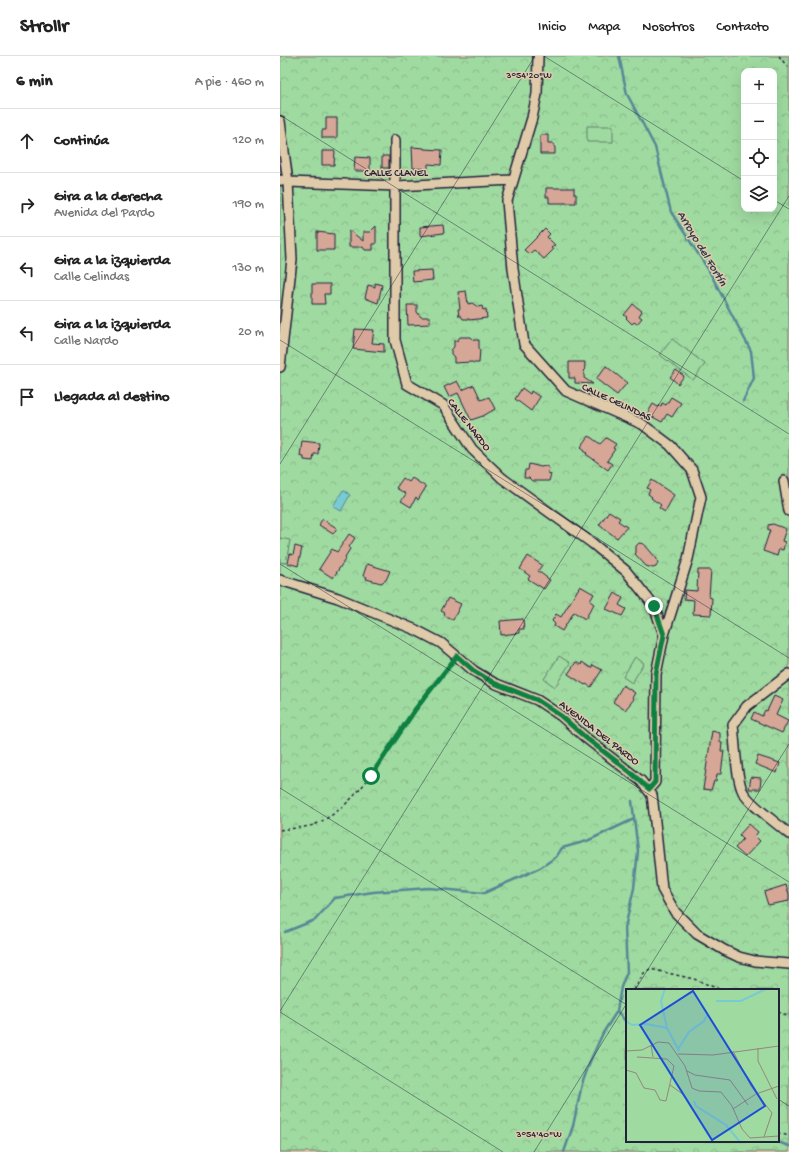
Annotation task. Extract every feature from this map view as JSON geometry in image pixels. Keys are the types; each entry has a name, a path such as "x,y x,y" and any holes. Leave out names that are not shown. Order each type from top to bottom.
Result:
{"street":[{"name":"CALLE CELINDAS","path":"538,56 537,94 532,118 512,180 507,201 513,269 524,344 566,391 642,424 670,444 692,470 702,497 688,558 664,635 656,674 655,782 649,789"},
{"path":"280,121 284,181 292,259 280,367"},
{"name":"CALLE NARDO","path":"394,140 396,186 395,340 408,384 443,405 472,450 502,478 592,543 626,571 654,606 664,635"},
{"name":"CALLE CLAVEL","path":"284,181 396,186 512,180"},
{"path":"784,480 789,511"},
{"name":"AVENIDA DEL PARDO","path":"280,580 338,598 416,630 441,644 474,671 494,683 537,700 561,716 649,789"},
{"path":"789,674 747,706 733,725 738,771 743,792 789,834"},
{"path":"649,789 652,795 662,889 675,912 697,934 739,957 755,961 789,964"}],"path":[{"path":"779,56 789,69"},
{"path":"280,830 314,825 332,816 371,776 414,711 457,656"},
{"path":"635,989 644,973 650,969 694,980 718,989"},
{"path":"779,1012 789,1016"},
{"path":"779,1133 789,1136"}],"green space":[{"path":"280,56 789,56 789,1152 280,1152"},
{"path":"587,126 613,126 613,142 587,142"},
{"path":"672,339 705,364 693,380 660,355"},
{"path":"280,538 290,540 286,563 280,562"},
{"path":"559,656 570,663 555,687 544,679"},
{"path":"635,657 644,663 632,683 623,677"}],"water":[{"path":"343,490 350,495 341,511 333,506"}],"building":[{"path":"326,118 337,118 337,138 322,138 322,130 326,130"},
{"path":"540,135 548,135 548,143 553,143 555,154 540,154"},
{"path":"412,147 442,150 441,165 428,164 428,169 413,168"},
{"path":"322,151 335,151 334,165 322,165"},
{"path":"382,156 389,156 389,168 382,168"},
{"path":"355,157 370,158 370,171 354,171"},
{"path":"546,188 574,188 576,203 549,203 549,197 546,197"},
{"path":"443,225 444,233 420,236 420,227"},
{"path":"376,226 376,244 373,244 373,250 365,250 363,247 349,247 349,230 363,241 363,232 370,232"},
{"path":"545,229 550,234 547,237 555,245 551,248 553,250 544,259 534,250 529,254 524,250"},
{"path":"317,232 334,234 334,250 317,250"},
{"path":"432,270 433,280 413,282 412,271"},
{"path":"375,283 382,285 378,303 365,298 368,285 375,287"},
{"path":"312,284 330,284 330,294 324,294 325,304 312,304"},
{"path":"466,291 468,304 472,303 478,307 482,306 483,310 486,309 487,318 469,320 463,319 459,316 458,309 460,309 458,292"},
{"path":"633,304 642,311 639,316 642,318 637,324 634,322 632,324 624,315"},
{"path":"407,305 417,305 417,312 421,317 430,317 430,324 408,325"},
{"path":"355,329 374,330 372,343 384,344 384,352 353,349"},
{"path":"460,337 471,337 474,340 479,340 479,363 454,363 454,357 451,354 451,350 454,347 454,341 457,341"},
{"path":"569,362 585,362 584,378 593,384 575,383 575,378 569,378"},
{"path":"606,366 627,383 617,395 596,379"},
{"path":"676,370 684,376 678,384 670,377"},
{"path":"457,381 462,390 474,385 481,400 489,397 495,409 483,416 471,420 458,393 449,397 444,387"},
{"path":"522,388 530,394 531,391 540,397 531,411 515,399"},
{"path":"671,397 681,403 672,417 667,414 662,422 647,414 653,404 658,407 659,405 661,406 662,403 666,405"},
{"path":"589,436 600,444 606,438 616,444 613,448 615,449 607,461 612,464 608,470 586,454 587,453 584,451 585,450 581,447"},
{"path":"302,441 319,443 318,454 314,454 313,461 304,460 304,457 300,456"},
{"path":"529,464 541,467 546,466 549,468 548,473 551,474 549,481 532,481 529,478 524,478 525,470 528,470"},
{"path":"403,478 409,482 412,478 426,487 418,500 416,497 411,507 401,501 406,494 396,488"},
{"path":"652,480 674,495 665,512 659,508 661,505 648,494 650,490 647,488"},
{"path":"609,511 620,518 618,521 627,527 617,538 599,525"},
{"path":"322,519 337,528 333,534 319,525"},
{"path":"773,524 786,529 782,541 785,542 783,550 779,549 777,556 763,551 770,530 768,530 768,525"},
{"path":"349,534 355,538 349,547 350,549 345,557 346,558 333,578 319,569 332,549 337,552"},
{"path":"639,543 644,544 657,559 658,563 656,567 653,568 646,566 635,554 636,546"},
{"path":"295,546 302,548 298,566 288,563 290,554 293,555"},
{"path":"528,556 542,565 538,571 550,580 544,589 528,579 530,576 520,569"},
{"path":"367,564 390,571 386,580 381,583 366,579 367,577 363,576"},
{"path":"698,570 711,570 709,597 712,598 711,615 693,614 694,600 684,599 685,590 697,591"},
{"path":"580,586 594,594 590,601 594,604 585,619 574,612 562,631 554,626 555,624 552,621 556,614 561,617"},
{"path":"615,593 623,598 619,605 626,609 622,616 606,609"},
{"path":"448,598 461,604 453,620 444,615 445,613 441,611"},
{"path":"523,619 524,629 519,629 519,633 501,635 500,621"},
{"path":"576,662 581,665 582,662 591,668 593,665 602,670 591,687 586,684 585,685 568,674"},
{"path":"623,685 635,693 632,698 634,699 625,710 613,702"},
{"path":"774,696 783,700 776,715 788,721 782,733 751,719 754,712 762,716 765,710 767,711"},
{"path":"712,731 720,733 720,742 722,743 721,751 724,751 721,774 717,774 716,781 714,781 711,790 703,789"},
{"path":"758,756 780,763 777,773 755,764"},
{"path":"751,777 761,778 760,789 749,789"},
{"path":"749,824 758,832 755,836 760,841 745,857 735,848 743,839 739,835"},
{"path":"786,885 789,894 789,901 768,905 764,892"}],"waterway":[{"name":"Arroyo del Fortín","path":"619,56 627,94 655,147 671,212 708,269 751,351 754,378 743,401"},
{"name":"Arroyo del Fortín","path":"564,1152 573,1126 582,1084 603,1033 617,1011 621,987 627,972 625,928 634,888 638,851 632,801"},
{"path":"285,932 315,920 335,898 373,892 429,888 484,893 540,868 556,857 562,848 587,841 634,819"},
{"path":"617,1011 626,1022"},
{"path":"778,1142 789,1146"}],"route":[{"path":"371,776 414,711 457,656 474,671 494,683 537,700 561,716 649,789 655,782 656,674 664,635 654,606"}]}
